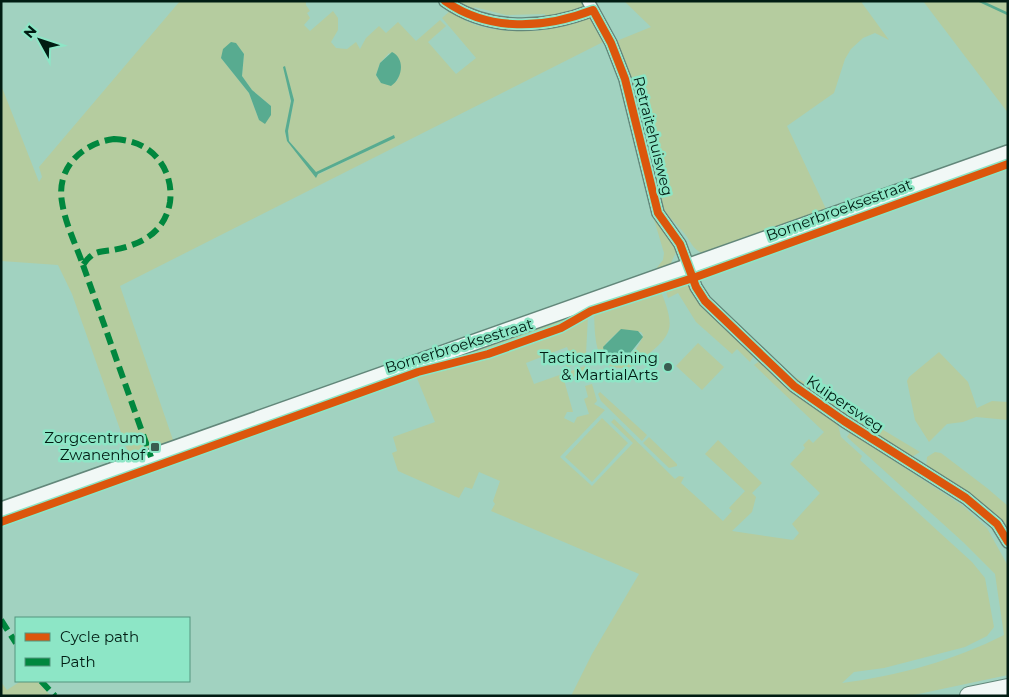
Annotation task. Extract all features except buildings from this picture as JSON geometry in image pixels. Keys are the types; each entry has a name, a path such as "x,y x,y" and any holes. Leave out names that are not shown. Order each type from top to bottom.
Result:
{"highway":[{"path":"969,696 1008,688"}],"main road":[{"name":"Bornerbroeksestraat","path":"1,510 1008,153"}],"street":[{"name":"Retraitehuisweg","path":"444,1 468,14 505,24 550,22 590,6 611,43 626,78 655,205 680,244 688,266"},
{"name":"Kuipersweg","path":"688,266 696,287 705,301 794,386 844,421 966,498 997,524 1008,542"}],"shaded area":[{"path":"180,1 306,1 310,11 307,13 310,18 304,25 310,31 333,11 338,18 338,30 331,42 336,48 347,49 356,42 360,49 366,38 379,26 386,33 398,22 416,41 440,20 446,26 428,42 456,74 476,58 442,18 451,10 473,24 486,28 514,31 550,29 550,25 583,17 592,17 605,41 120,286 173,440 131,454 132,451 128,452 72,294 58,265 1,261 1,85 39,182 42,177 39,167","holes":["236,44 244,54 242,76 252,90 271,106 259,120 249,93 221,58","389,53 401,66 397,81 381,83 376,75 380,63","284,66 294,100 288,131 289,141 316,173 394,135 394,138 317,175 287,141 285,131 291,104"]},
{"path":"448,1 581,1 584,5 583,8 546,20 545,14 506,15 474,7 475,15"},
{"path":"624,1 863,1 862,3 889,40 875,33 863,38 851,49 845,59 834,93 787,126 826,209 702,253 692,245 659,202 630,79 614,42 651,27"},
{"path":"923,1 1008,1 1008,113"},
{"path":"231,42 236,43 244,54 242,76 252,90 271,106 271,115 265,124 259,120 249,93 221,58 223,49"},
{"path":"392,52 399,59 401,69 398,79 391,86 381,83 376,75 380,63"},
{"path":"285,66 294,100 288,131 289,141 316,172 394,135 395,138 318,174 316,178 287,141 285,131 291,101 283,67"},
{"path":"653,216 673,241 677,250 670,265 655,270 663,260 664,253"},
{"path":"687,282 695,295 755,354 750,362 737,349 732,354 696,322 678,293 668,298 665,288"},
{"path":"660,289 669,314 670,325 666,336 640,362 633,366 620,368 611,366 600,355 597,347 594,312","holes":["618,332 641,332 643,335 641,341 628,357 617,361 605,356 606,343"]},
{"path":"582,309 587,312 527,340 464,359 421,369"},
{"path":"588,316 586,354 581,362 567,367 564,360 571,357 567,347 526,363 534,384 585,366 587,371 564,380 573,412 567,412 564,418 574,423 577,417 589,414 584,399 588,397 585,386 592,384 597,401 594,404 605,410 560,457 592,486 633,443 611,422 614,419 675,479 679,476 684,477 681,483 723,521 732,511 729,508 745,491 705,454 718,440 762,483 752,493 756,497 752,512 732,531 793,540 799,533 792,524 820,493 790,464 805,448 803,445 809,439 813,443 824,432 754,365 761,360 791,393 796,393 837,421 841,437 862,456 860,460 972,562 985,578 994,627 987,636 965,647 884,668 854,672 842,683 926,666 966,652 1004,635 995,574 963,542 847,437 850,432 963,506 987,528 1008,566 1008,675 909,696 571,696 592,654 639,574 491,511 495,504 493,501 500,481 479,472 472,489 465,487 459,498 398,471 392,453 397,451 393,437 435,422 416,376 471,362 537,339"},
{"path":"621,329 638,331 643,337 627,357 615,363 605,356 603,347"},
{"path":"698,343 724,367 702,390 676,366"},
{"path":"939,352 968,382 977,408 992,401 1008,402 1008,420 976,417 963,422 947,424 929,442 915,420 907,381 909,377"},
{"path":"775,365 920,452 910,458 812,396"},
{"path":"600,392 647,435 642,441 601,401 598,394"},
{"path":"602,418 628,443 592,482 565,457"},
{"path":"649,437 677,466 669,468 643,443"},
{"path":"935,452 941,453 1008,506 1008,534 926,467 927,457"},
{"path":"1,682 7,690 19,682 38,682 51,696 1,696"}],"waterway":[{"path":"980,1 1008,14"}],"marked path":[{"path":"114,139 138,144 154,154 168,179 170,202 163,222 150,236 133,245 93,254 83,265 63,210 61,190 63,178 67,168 82,152 102,141 114,139"},
{"path":"83,265 151,457"},
{"path":"1,620 15,641"},
{"path":"42,682 55,696"}],"cycle path":[{"path":"445,1 462,11 480,18 517,24 555,21 593,10 611,43 625,79 658,213 680,244 696,287 705,301 794,386 844,421 966,498 997,524 1008,542"},
{"path":"1,522 418,372 488,354 561,328 591,311 693,278 1008,164"}],"place":[{"name":"TacticalTraining & MartialArts","path":"668,367"},
{"name":"Zorgcentrum Zwanenhof","path":"155,447"}]}
